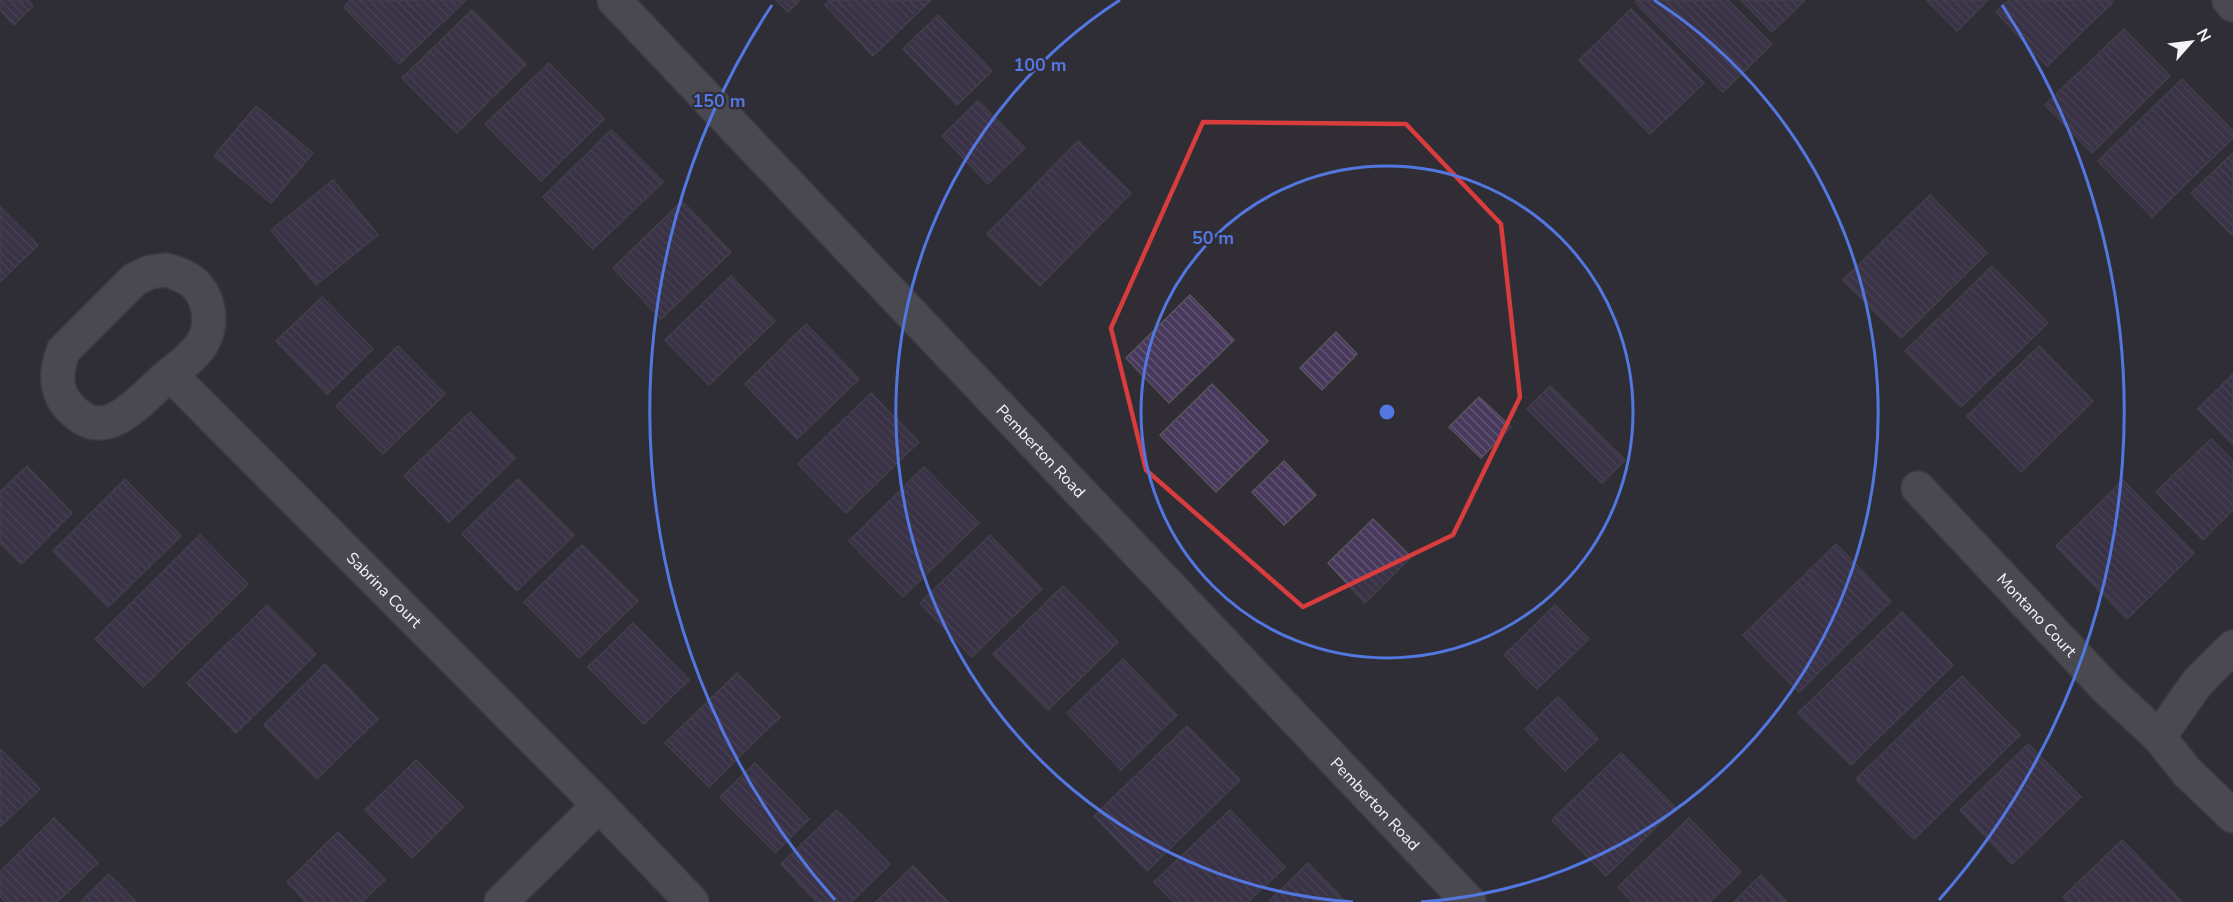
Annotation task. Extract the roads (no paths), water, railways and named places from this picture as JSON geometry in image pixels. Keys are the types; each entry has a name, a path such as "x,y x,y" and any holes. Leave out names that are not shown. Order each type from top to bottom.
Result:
{"street":[{"name":"Pemberton Road","path":"614,0 1469,902"},
{"path":"2229,0 2233,4"},
{"path":"166,270 195,283 204,297 209,312 208,328 203,343 170,374 133,408 115,419 100,423 85,419 72,410 62,398 57,382 58,366 63,351 74,339 135,279 150,272 166,270"},
{"name":"Sabrina Court","path":"170,374 599,805 692,902"},
{"name":"Montano Court","path":"1918,488 2106,688 2159,737 2187,772 2233,816"},
{"path":"2159,737 2197,682 2233,647"},
{"path":"501,902 599,805"}]}
